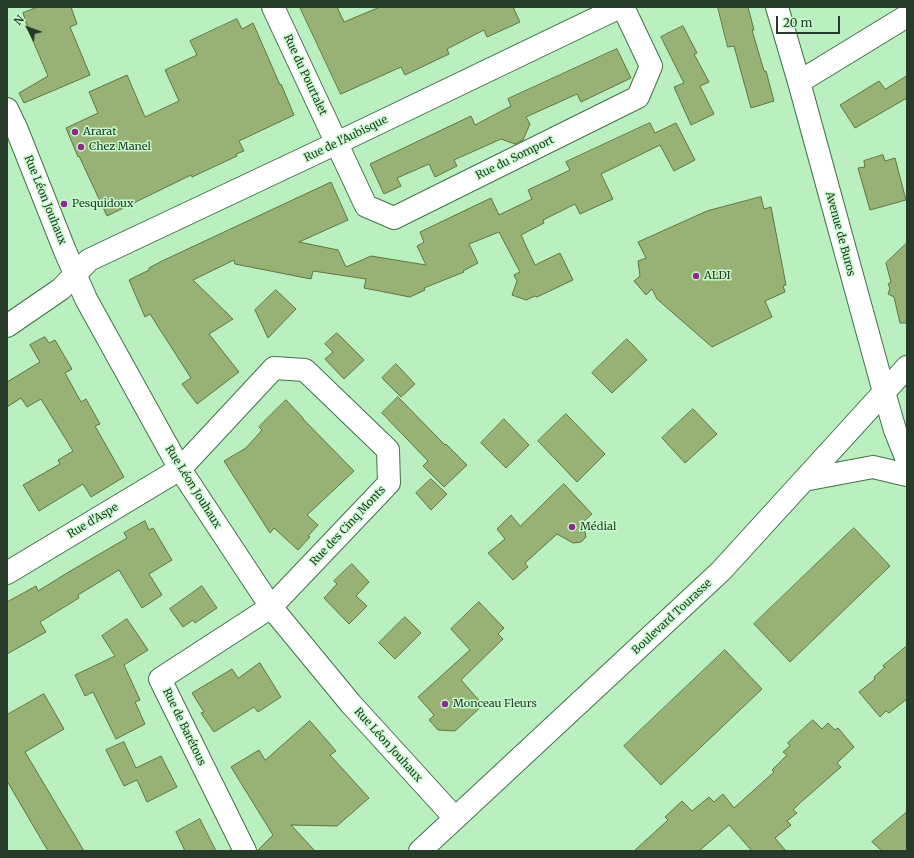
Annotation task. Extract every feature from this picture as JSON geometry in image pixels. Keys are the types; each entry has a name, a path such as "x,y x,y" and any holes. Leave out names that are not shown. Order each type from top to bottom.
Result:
{"street":[{"name":"Rue du Pourtalet","path":"273,7 337,144"},
{"name":"Rue du Somport","path":"337,144 366,206 394,218 638,97 651,66 621,7"},
{"name":"Rue de l'Aubisque","path":"7,326 61,289 89,260 337,144 621,7"},
{"name":"Avenue de Buros","path":"777,7 884,392 895,430 907,460"},
{"path":"799,82 907,16"},
{"name":"Rue Léon Jouhaux","path":"7,109 86,299 180,469 272,607 351,704 455,818"},
{"name":"Boulevard Tourasse","path":"420,851 439,843 455,818 721,571 907,367"},
{"name":"Rue des Cinq Monts","path":"180,469 274,368 305,370 388,450 389,483 272,607"},
{"path":"804,480 873,467 907,475"},
{"name":"Rue d'Aspe","path":"7,573 180,469"},
{"name":"Rue de Barétous","path":"246,851 160,679 272,607"}],"building":[{"path":"38,7 71,7 77,24 70,27 90,75 24,103 19,93 48,76 30,34 23,13"},
{"path":"300,7 337,7 344,22 380,7 513,7 520,22 487,37 484,30 447,49 449,54 405,75 401,67 341,94"},
{"path":"718,7 748,7 754,30 752,30 764,71 766,71 774,101 751,108 734,46 728,47"},
{"path":"237,19 242,29 253,23 294,115 239,141 244,151 236,154 237,156 192,177 191,175 107,216 79,156 78,157 66,128 98,113 89,92 127,75 145,117 179,101 165,70 197,55 190,41"},
{"path":"683,26 697,53 694,54 709,82 700,86 714,114 691,125 674,87 684,83 661,37"},
{"path":"617,49 631,78 581,102 577,94 526,117 530,124 523,140 515,144 501,139 454,160 457,166 435,177 429,164 397,178 401,186 384,194 370,164 471,116 475,125 511,106 508,99"},
{"path":"907,76 907,98 855,128 840,105 879,81 885,89"},
{"path":"650,123 655,133 676,123 695,160 674,171 660,145 601,174 613,199 580,214 575,204 543,220 544,223 521,235 535,265 560,253 573,280 537,297 535,296 526,300 512,295 517,281 514,275 520,272 499,232 469,244 478,263 463,271 464,272 424,288 425,290 410,297 364,288 366,279 313,271 311,279 235,264 234,260 193,280 233,319 209,334 239,372 197,404 182,384 191,378 150,314 145,317 129,280 149,270 149,268 162,261 331,182 348,220 299,242 338,250 346,267 371,256 426,265 417,246 424,242 420,232 491,198 499,215 532,199 528,190 570,170 566,162"},
{"path":"883,155 885,161 895,158 906,200 870,210 858,168 865,167 864,161"},
{"path":"761,197 764,209 771,207 786,285 783,286 785,292 765,301 772,317 712,347 657,299 652,289 646,295 634,281 640,276 638,261 646,258 638,242 707,211"},
{"path":"907,243 907,323 900,323 894,297 888,294 890,288 888,284 891,282 886,263"},
{"path":"276,290 296,309 268,338 255,310"},
{"path":"337,333 364,360 344,379 325,359 333,352 325,344"},
{"path":"45,337 49,343 55,340 72,369 65,373 81,402 86,399 100,424 95,426 124,477 91,497 83,484 39,511 23,485 60,464 58,460 73,451 41,399 27,407 21,398 7,407 7,382 40,362 30,345"},
{"path":"627,339 647,360 612,393 592,373"},
{"path":"396,364 415,384 401,397 382,378"},
{"path":"398,397 467,465 444,487 423,466 428,461 382,413"},
{"path":"286,400 354,471 307,515 318,525 308,536 310,537 298,550 274,528 270,533 224,461 246,448 262,430 259,427"},
{"path":"693,409 717,434 685,463 662,438"},
{"path":"566,414 605,454 577,482 538,441"},
{"path":"504,419 529,445 506,468 481,443"},
{"path":"431,479 447,494 431,510 416,493"},
{"path":"564,484 592,514 583,522 586,537 581,542 573,543 557,534 525,563 528,567 513,580 488,553 505,539 497,529 511,515 520,526"},
{"path":"145,521 149,530 153,528 172,560 149,574 162,595 142,608 119,570 78,595 79,598 40,622 46,632 7,654 7,602 36,586 38,591 127,538 124,533"},
{"path":"854,528 890,566 790,662 754,624"},
{"path":"352,564 369,582 356,596 367,606 349,624 324,598 337,584 334,581"},
{"path":"202,586 217,608 195,623 193,620 183,627 170,609"},
{"path":"479,602 504,628 498,634 503,639 461,680 483,705 455,731 438,730 429,720 434,715 418,697 470,650 451,629"},
{"path":"405,617 421,633 395,659 379,643"},
{"path":"127,619 148,650 124,665 140,700 135,702 145,724 116,739 93,692 85,696 75,675 115,656 102,636"},
{"path":"907,646 907,699 889,713 886,711 880,717 859,692 875,679 874,677 885,667 883,666"},
{"path":"725,650 762,689 661,785 624,746"},
{"path":"260,663 281,697 258,712 254,707 214,732 201,713 204,712 192,693 232,669 238,678"},
{"path":"44,694 64,729 25,752 84,851 48,851 7,781 7,715"},
{"path":"813,720 822,729 828,723 835,730 838,728 854,747 837,763 841,767 793,810 797,813 787,821 791,825 775,838 786,851 752,851 729,825 699,851 634,851 668,820 665,817 682,801 692,811 709,797 714,802 723,794 734,808 774,772 772,770 787,755 783,752 790,746 788,743"},
{"path":"310,721 336,751 330,755 369,798 337,826 291,825 315,851 257,851 273,835 231,767 259,750 265,760"},
{"path":"124,742 136,768 161,756 177,787 147,802 137,780 124,786 106,750"},
{"path":"907,812 907,851 882,851 872,842"},
{"path":"200,819 216,851 185,851 176,832"}],"place":[{"name":"Ararat","path":"75,132"},
{"name":"Chez Manel","path":"81,147"},
{"name":"Pesquidoux","path":"64,204"},
{"name":"ALDI","path":"696,276"},
{"name":"Médial","path":"572,527"},
{"name":"Monceau Fleurs","path":"445,704"}]}
